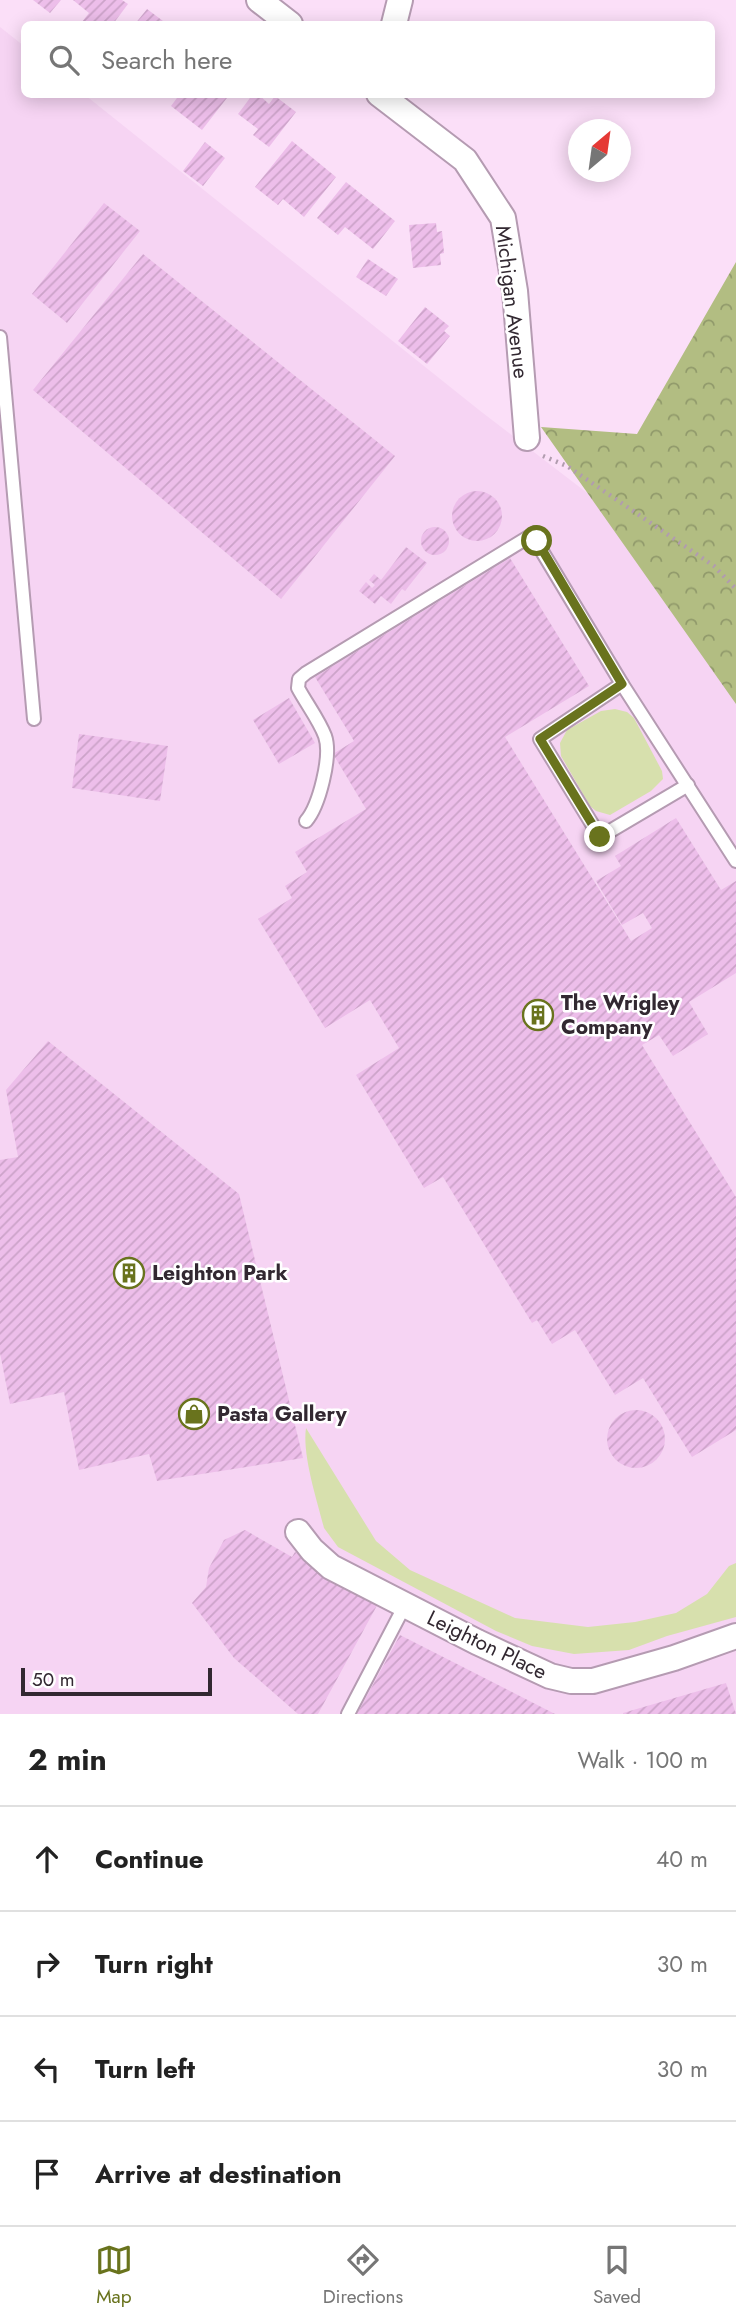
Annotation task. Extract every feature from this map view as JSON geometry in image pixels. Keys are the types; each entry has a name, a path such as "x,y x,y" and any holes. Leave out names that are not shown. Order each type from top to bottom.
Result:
{"street":[{"path":"259,0 286,21"},
{"path":"395,21 400,0"},
{"name":"Michigan Avenue","path":"383,98 465,160 503,218 534,447"},
{"name":"Leighton Place","path":"299,1532 312,1550 331,1567 550,1676 570,1681 593,1681 674,1658 736,1636"}],"lane":[{"path":"0,337 34,719"},
{"path":"306,821 312,814 321,788 327,748 325,735 298,688 299,679 535,533 540,548 622,684 736,861"},
{"path":"622,684 540,739 600,837 688,785"},
{"path":"348,1714 405,1605"}],"path":[{"path":"534,447 567,466 714,566 736,589"}],"shaded area":[{"path":"0,27 21,44 21,98 89,98 479,410 736,607 736,1714 0,1714"}],"green space":[{"path":"736,262 736,704 541,427 637,434"},
{"path":"615,709 627,712 634,718 662,771 663,779 651,791 610,815 590,806 561,756 560,743 567,730 601,711"},
{"path":"306,1428 376,1541 410,1570 515,1618 588,1627 635,1622 676,1613 707,1594 729,1566 736,1563 736,1617 667,1636 629,1650 574,1654 532,1646 496,1631 338,1547 324,1528 314,1491 308,1464"}],"building":[{"path":"33,0 61,0 50,13"},
{"path":"73,0 122,0 128,4 115,21 83,21 89,13"},
{"path":"147,9 163,21 137,21"},
{"path":"177,98 227,98 202,130 171,106"},
{"path":"250,98 262,98 269,104 274,98 278,98 296,112 269,147 253,135 258,129 238,114"},
{"path":"292,141 336,177 304,217 283,199 278,205 255,187"},
{"path":"205,142 225,158 203,186 183,171"},
{"path":"346,182 395,221 373,249 345,227 338,235 317,218"},
{"path":"104,203 140,231 67,323 32,294"},
{"path":"436,223 437,232 442,231 444,253 440,254 441,265 413,268 409,225"},
{"path":"143,254 395,456 281,599 33,390"},
{"path":"368,259 398,279 386,296 356,277"},
{"path":"425,307 449,326 444,331 450,336 427,364 398,341"},
{"path":"477,491 495,498 502,516 495,534 477,541 459,534 452,516 459,498"},
{"path":"435,527 445,531 449,541 445,551 435,555 425,551 421,541 425,531"},
{"path":"406,547 427,563 391,604 381,596 375,604 359,591 366,582 372,588 375,585 369,580 374,574 381,580"},
{"name":"The Wrigley Company","path":"510,558 589,686 505,737 631,941 652,928 643,913 622,925 596,881 621,866 615,856 676,818 721,890 736,881 736,973 689,1002 708,1034 673,1056 659,1035 642,1045 736,1197 736,1430 692,1457 643,1378 615,1395 575,1330 552,1344 537,1320 532,1323 443,1177 424,1188 356,1075 399,1048 370,1000 325,1028 258,919 292,898 285,886 307,872 295,852 366,809 333,754 354,741 315,677"},
{"path":"289,698 315,743 279,764 253,720"},
{"path":"79,734 168,746 160,801 72,788"},
{"name":"Leighton Park","path":"48,1041 239,1194 303,1458 157,1481 149,1454 79,1470 64,1392 10,1404 0,1353 0,1160 18,1157 6,1090"},
{"path":"636,1410 647,1412 660,1423 665,1439 663,1450 652,1463 636,1468 625,1466 612,1455 607,1439 609,1428 620,1415"},
{"path":"245,1530 292,1557 295,1552 329,1570 325,1577 356,1594 360,1590 380,1600 318,1714 298,1714 234,1658 192,1603 206,1587 209,1568 224,1540"},
{"path":"400,1635 555,1714 357,1714"},
{"path":"726,1683 736,1714 623,1714 623,1713"}],"place":[{"name":"The Wrigley Company","path":"538,1015"},
{"name":"Leighton Park","path":"129,1273"},
{"name":"Pasta Gallery","path":"194,1414"}],"route":[{"path":"537,541 622,684 540,739 600,837"}]}
